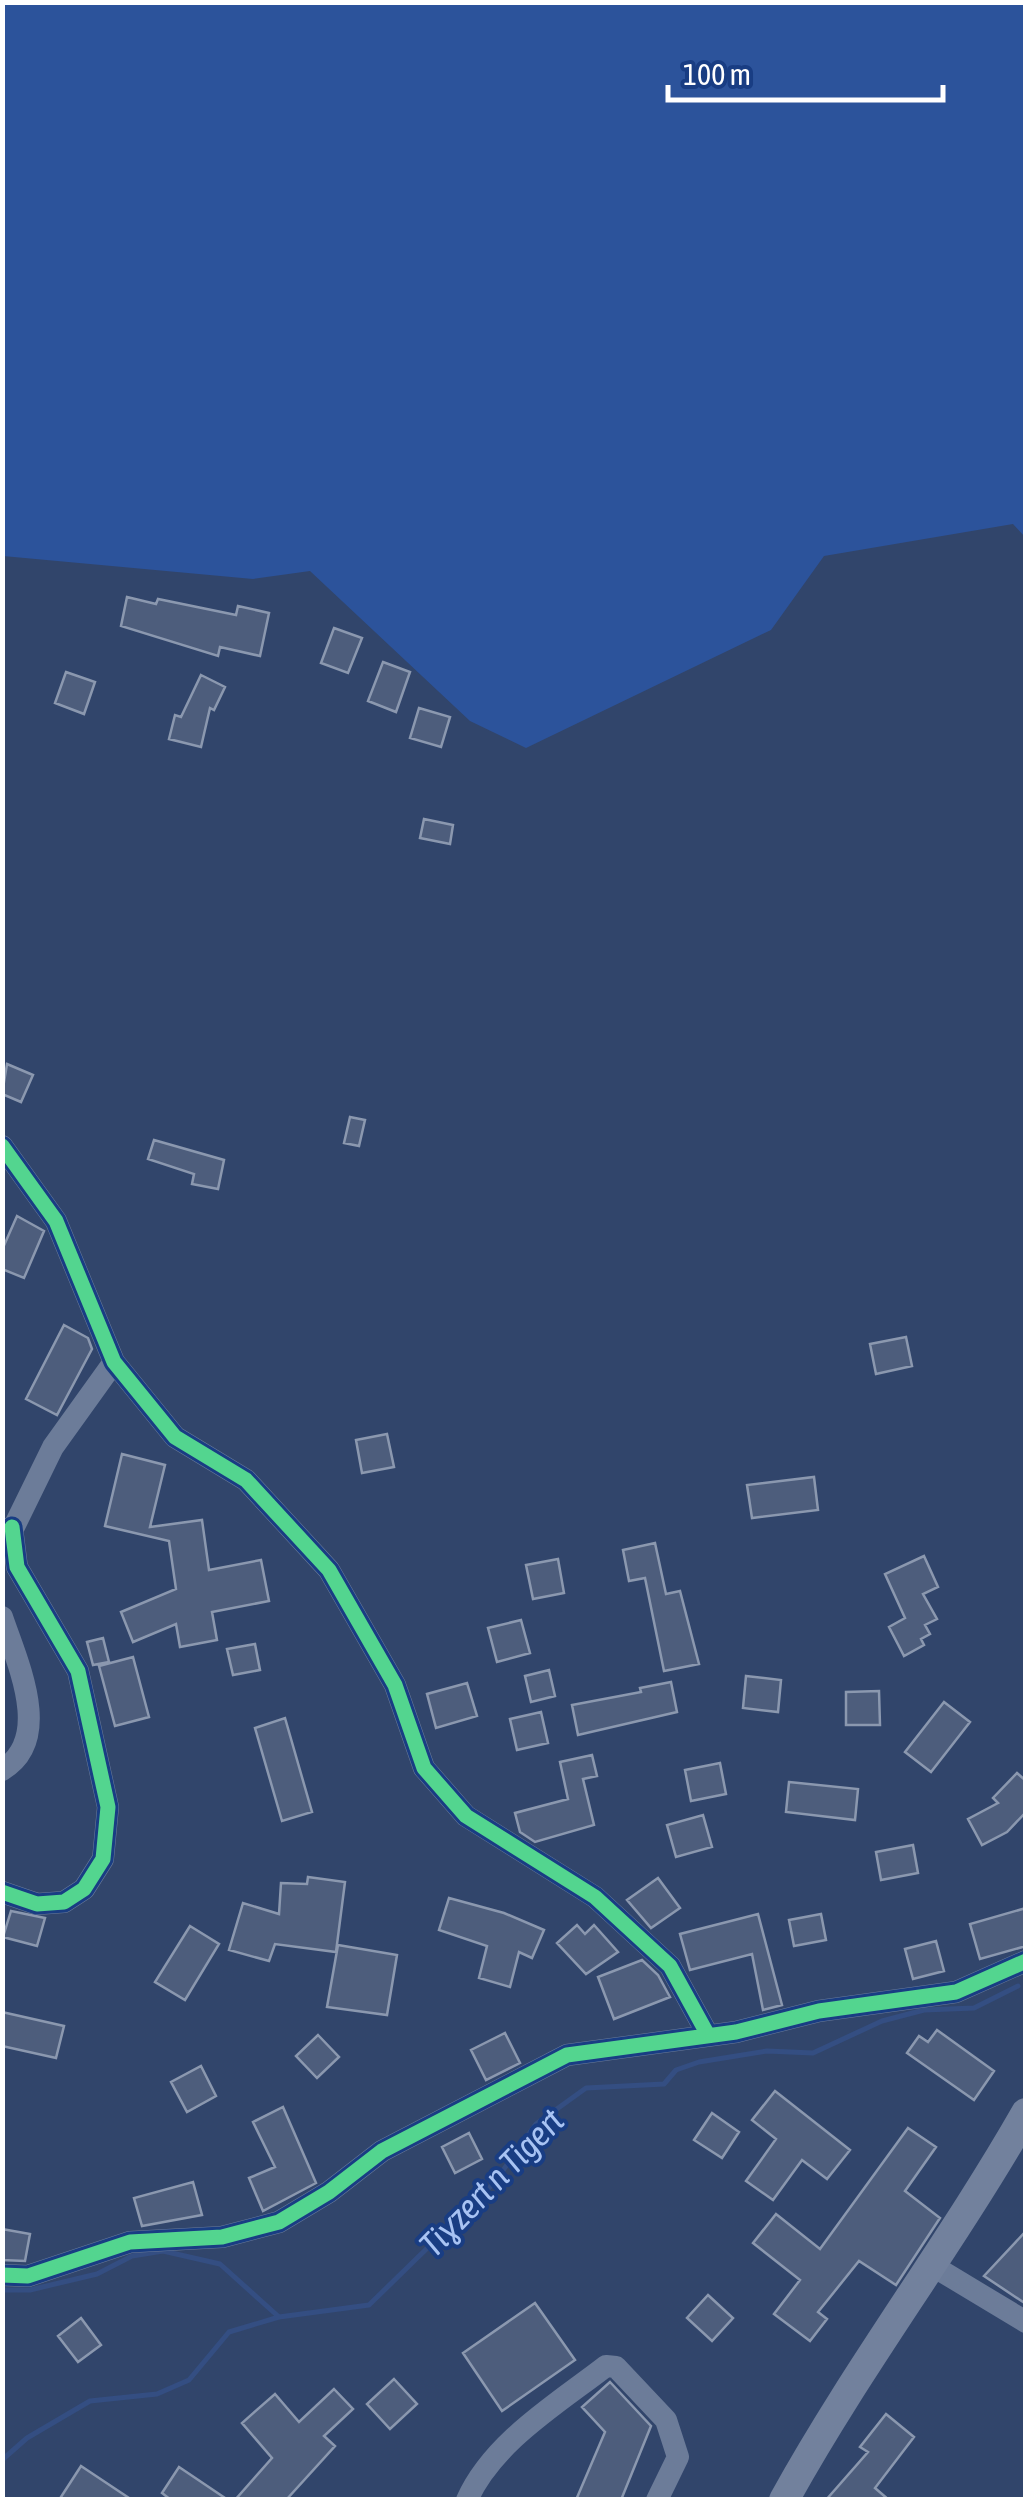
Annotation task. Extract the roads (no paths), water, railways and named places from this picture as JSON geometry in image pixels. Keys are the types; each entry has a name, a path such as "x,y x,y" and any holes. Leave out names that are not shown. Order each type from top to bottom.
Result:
{"street":[{"path":"2,1146 56,1221 114,1362 175,1437 246,1480 329,1570 394,1685 424,1768 466,1816 608,1908 670,1966 708,2035"},
{"path":"2,1556 12,1527 53,1447 114,1362"},
{"path":"2,1892 38,1904 64,1902 84,1889 103,1859 108,1808 78,1671 17,1567 12,1527"},
{"path":"2,1618 23,1682 30,1730 20,1759 3,1769"},
{"path":"2,2274 28,2276 130,2242 222,2237 279,2222 329,2192 382,2150 567,2054 708,2035 819,2011 956,1992 1026,1962"},
{"path":"784,2500 876,2347 933,2266 1026,2113"},
{"path":"933,2266 1026,2322"},
{"path":"467,2500 478,2475 521,2433 606,2366 616,2367 666,2420 678,2457 658,2500"}],"waterway":[{"name":"Tiɣzert n Tigert","path":"2,2460 27,2438 90,2401 157,2394 189,2380 229,2332 279,2317 369,2305 494,2183 536,2124 586,2088 664,2084 676,2070 699,2062 767,2051 813,2053 882,2021 924,2010 974,2008 1018,1986"},
{"path":"2,2290 30,2290 97,2274 132,2256 163,2251 220,2264 279,2317"}]}
